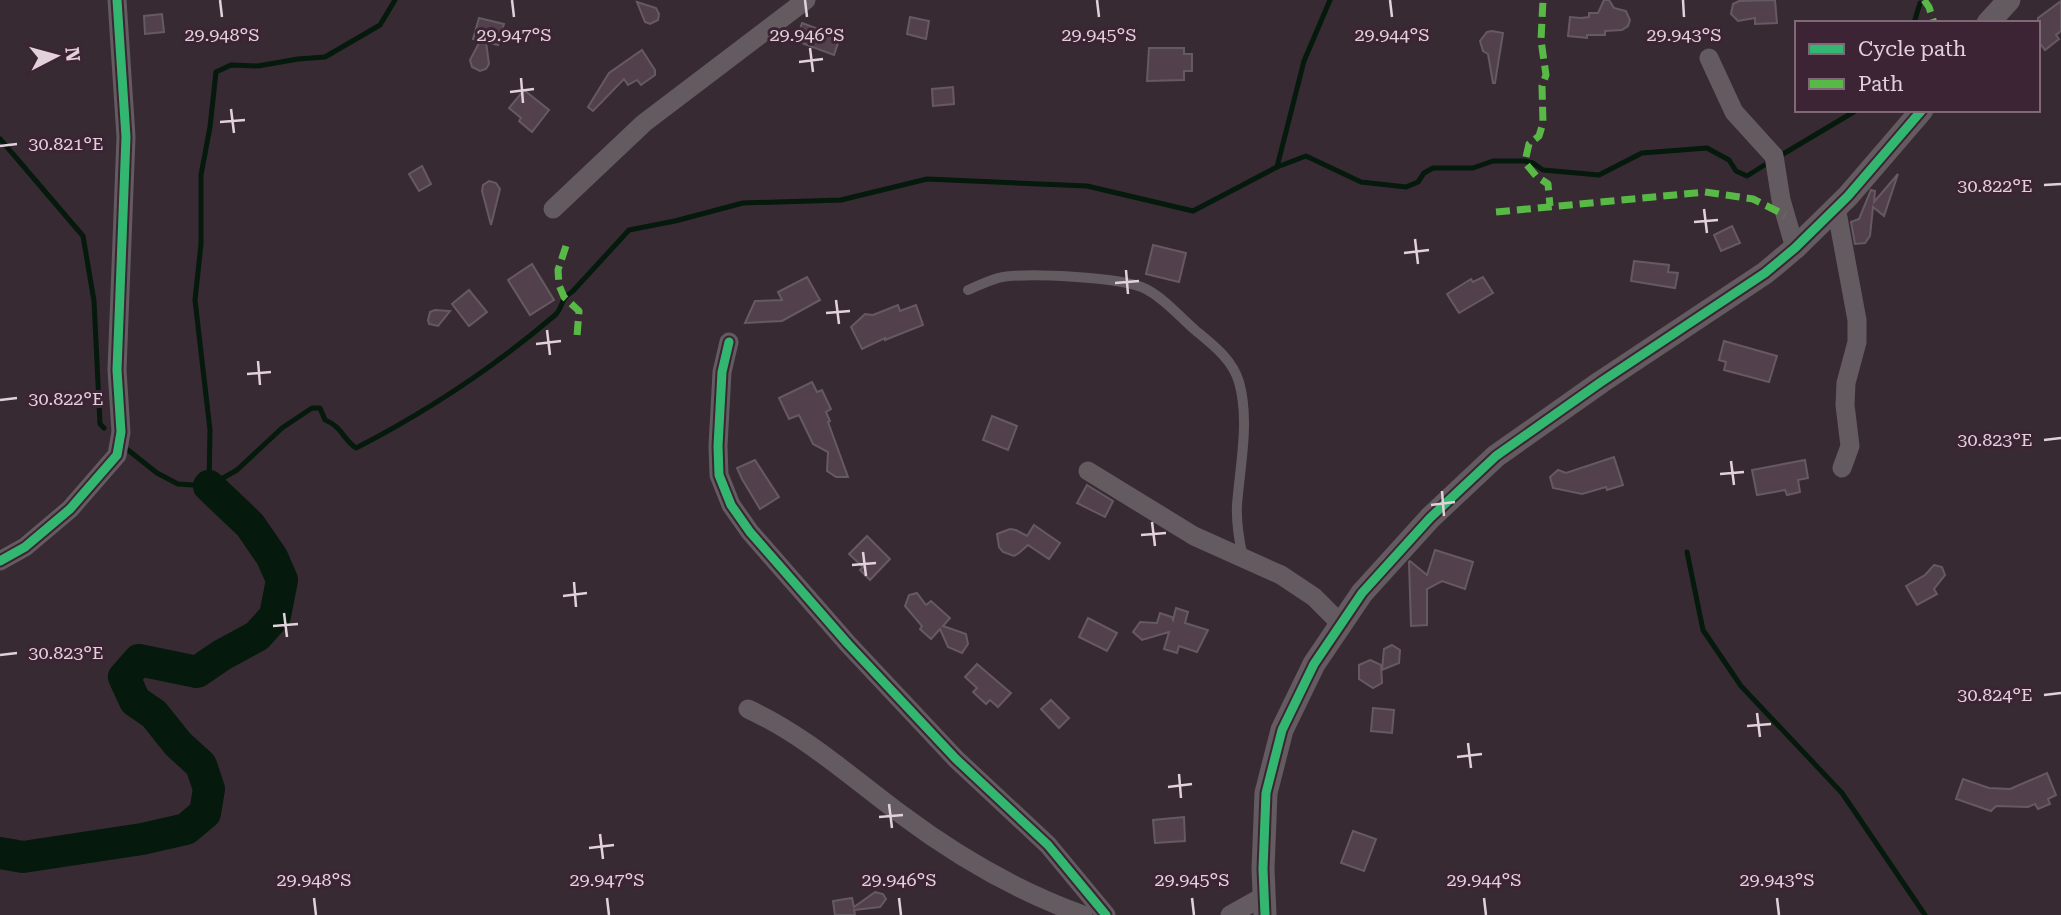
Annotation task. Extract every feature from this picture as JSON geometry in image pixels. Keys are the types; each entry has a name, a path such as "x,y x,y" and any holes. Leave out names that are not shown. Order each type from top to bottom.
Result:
{"street":[{"path":"0,561 25,547 70,509 117,455 121,432 117,370 126,137 117,0"},
{"path":"553,209 644,123 806,0"},
{"path":"1990,21 2009,0"},
{"path":"1709,58 1734,112 1774,156 1781,200 1795,248"},
{"path":"1230,915 1264,905 1266,793 1282,730 1314,664 1362,593 1421,528 1496,456 1601,382 1765,273 1795,248 1836,207 1920,112"},
{"path":"1836,207 1857,320 1857,342 1846,383 1845,405 1850,446 1842,468"},
{"path":"729,342 722,372 718,446 719,475 730,505 750,532 848,644 956,759 1048,845 1106,915"},
{"path":"1088,471 1194,536 1281,575 1314,597 1341,624"},
{"path":"748,709 788,730 904,817 978,866 1011,885 1083,915"}],"lane":[{"path":"968,290 998,278 1035,275 1083,278 1143,287 1165,301 1221,352 1234,369 1240,384 1244,438 1237,507 1238,534 1243,558"}],"building":[{"path":"1604,0 1609,0 1614,8 1626,11 1630,20 1628,26 1622,30 1605,31 1605,35 1587,35 1587,38 1568,36 1570,17 1589,17 1589,13 1598,13"},
{"path":"1775,0 1777,23 1755,24 1755,18 1738,21 1731,14 1733,4 1739,1"},
{"path":"2061,1 2061,31 2056,35 2059,39 2045,50 2040,44 2038,18"},
{"path":"637,2 656,8 658,20 650,24 645,22"},
{"path":"162,14 164,32 145,34 144,16"},
{"path":"910,17 929,21 926,39 907,34"},
{"path":"479,18 504,24 498,45 486,42 489,64 486,69 480,71 472,67 470,60 480,41 473,39"},
{"path":"802,23 840,37 834,55 796,41"},
{"path":"1487,32 1503,33 1495,83 1488,54 1483,51 1480,41"},
{"path":"1149,48 1184,48 1184,54 1192,54 1192,71 1184,71 1184,80 1147,81"},
{"path":"642,50 655,70 655,75 641,85 637,80 628,85 624,79 593,111 588,107 609,73"},
{"path":"953,87 954,104 933,106 932,89"},
{"path":"524,90 549,110 532,132 509,108"},
{"path":"422,166 431,184 419,191 409,174"},
{"path":"1898,174 1884,216 1873,207 1870,236 1865,243 1855,244 1851,222 1859,219 1871,190 1875,191 1874,202"},
{"path":"489,181 496,183 500,189 491,225 482,191 483,185"},
{"path":"1732,226 1740,243 1721,251 1714,235"},
{"path":"1153,245 1186,253 1179,282 1146,274"},
{"path":"1634,261 1669,265 1668,272 1678,273 1675,288 1631,281"},
{"path":"532,264 554,300 530,315 508,280"},
{"path":"807,277 820,300 782,321 745,323 755,301 782,300 778,292"},
{"path":"1483,277 1493,293 1459,313 1447,294 1471,279 1473,282"},
{"path":"469,290 487,312 469,326 452,304"},
{"path":"898,305 900,311 916,305 923,325 862,349 851,327 865,314 873,315"},
{"path":"450,311 438,326 429,324 428,320 430,312"},
{"path":"1724,341 1777,356 1769,382 1724,370 1726,362 1719,360"},
{"path":"812,382 817,392 822,390 831,409 826,412 830,421 828,422 848,477 836,477 827,471 828,452 813,444 799,415 789,419 779,398"},
{"path":"992,416 1017,426 1008,450 983,440"},
{"path":"1614,457 1623,485 1582,494 1553,488 1550,477 1558,470 1566,473"},
{"path":"755,460 779,497 760,509 737,468"},
{"path":"1805,460 1808,478 1798,480 1800,492 1787,495 1785,490 1757,495 1752,470"},
{"path":"1087,485 1113,501 1105,517 1077,503"},
{"path":"1034,525 1060,543 1049,559 1028,545 1014,556 1003,552 999,547 997,534 1010,529 1027,536"},
{"path":"867,536 890,559 870,580 860,570 863,567 849,554"},
{"path":"1435,550 1473,562 1465,589 1442,581 1427,589 1427,625 1411,626 1409,562 1427,575"},
{"path":"1934,565 1942,567 1945,575 1934,589 1937,594 1917,605 1906,586 1925,575"},
{"path":"917,593 926,605 931,601 950,618 943,626 966,634 968,644 962,653 948,647 940,629 931,639 920,629 922,626 905,606 909,595"},
{"path":"1176,608 1188,612 1185,623 1208,630 1197,652 1179,646 1177,653 1164,649 1169,632 1142,640 1133,632 1140,622 1157,623 1160,613 1172,617 1173,620"},
{"path":"1088,618 1117,633 1107,651 1079,637"},
{"path":"1392,645 1400,650 1399,663 1382,670 1384,649"},
{"path":"1370,660 1381,665 1382,683 1373,688 1359,679 1359,665"},
{"path":"977,664 1011,693 998,707 990,700 986,704 973,692 977,688 965,677"},
{"path":"1051,700 1069,718 1059,728 1041,709"},
{"path":"1373,708 1394,710 1392,733 1371,731"},
{"path":"2047,773 2056,795 2048,799 2050,804 2038,809 2035,804 2028,807 1996,806 1991,811 1956,799 1963,779 1989,788 2010,789"},
{"path":"1184,817 1185,841 1155,843 1153,820"},
{"path":"1353,831 1376,839 1364,871 1341,863"},
{"path":"875,892 883,894 886,899 880,907 854,910 855,915 835,915 833,901 852,898 854,907"}],"waterway":[{"path":"209,486 210,430 195,300 201,244 201,175 216,72 231,65 258,66 325,57 380,25 395,0"},
{"path":"1277,167 1304,61 1330,0"},
{"path":"1915,21 1920,3"},
{"path":"1778,157 1854,112"},
{"path":"0,139 83,236 94,301 100,424 104,428"},
{"path":"128,450 157,473 178,484 209,486 237,470 282,428 312,408 320,408 325,420 335,426 356,448 459,388 531,335 557,313 565,298 629,230 743,203 841,200 927,179 1087,186 1193,211 1277,167 1306,156 1361,182 1406,187 1418,182 1424,173 1433,168 1473,168 1493,161 1524,161 1543,170 1599,175 1642,153 1707,148 1729,160 1736,171 1747,176 1771,161"},
{"path":"0,853 23,857 142,839 186,829 205,813 209,789 201,765 178,744 154,714 135,701 124,677 139,660 197,672 257,636 275,616 282,580 272,557 250,525 209,486"},
{"path":"1687,552 1703,630 1741,686 1842,793 1925,915"}],"marked path":[{"path":"1526,157 1529,144 1539,136 1543,123 1542,86 1546,75 1541,40 1543,0"},
{"path":"1924,0 1933,21"},
{"path":"1527,165 1536,176 1548,184 1550,206"},
{"path":"1496,212 1705,192 1753,199 1785,215"},
{"path":"566,246 558,270 559,285 564,297 579,311 577,336"}],"cycle path":[{"path":"0,561 25,547 70,509 117,455 121,432 117,370 126,137 117,0"},
{"path":"1265,915 1263,869 1266,793 1282,730 1314,664 1362,593 1430,518 1496,456 1601,382 1765,273 1795,248 1848,196 1920,112"},
{"path":"729,342 722,372 718,446 719,475 731,505 750,532 848,644 956,759 1048,845 1106,915"}]}
